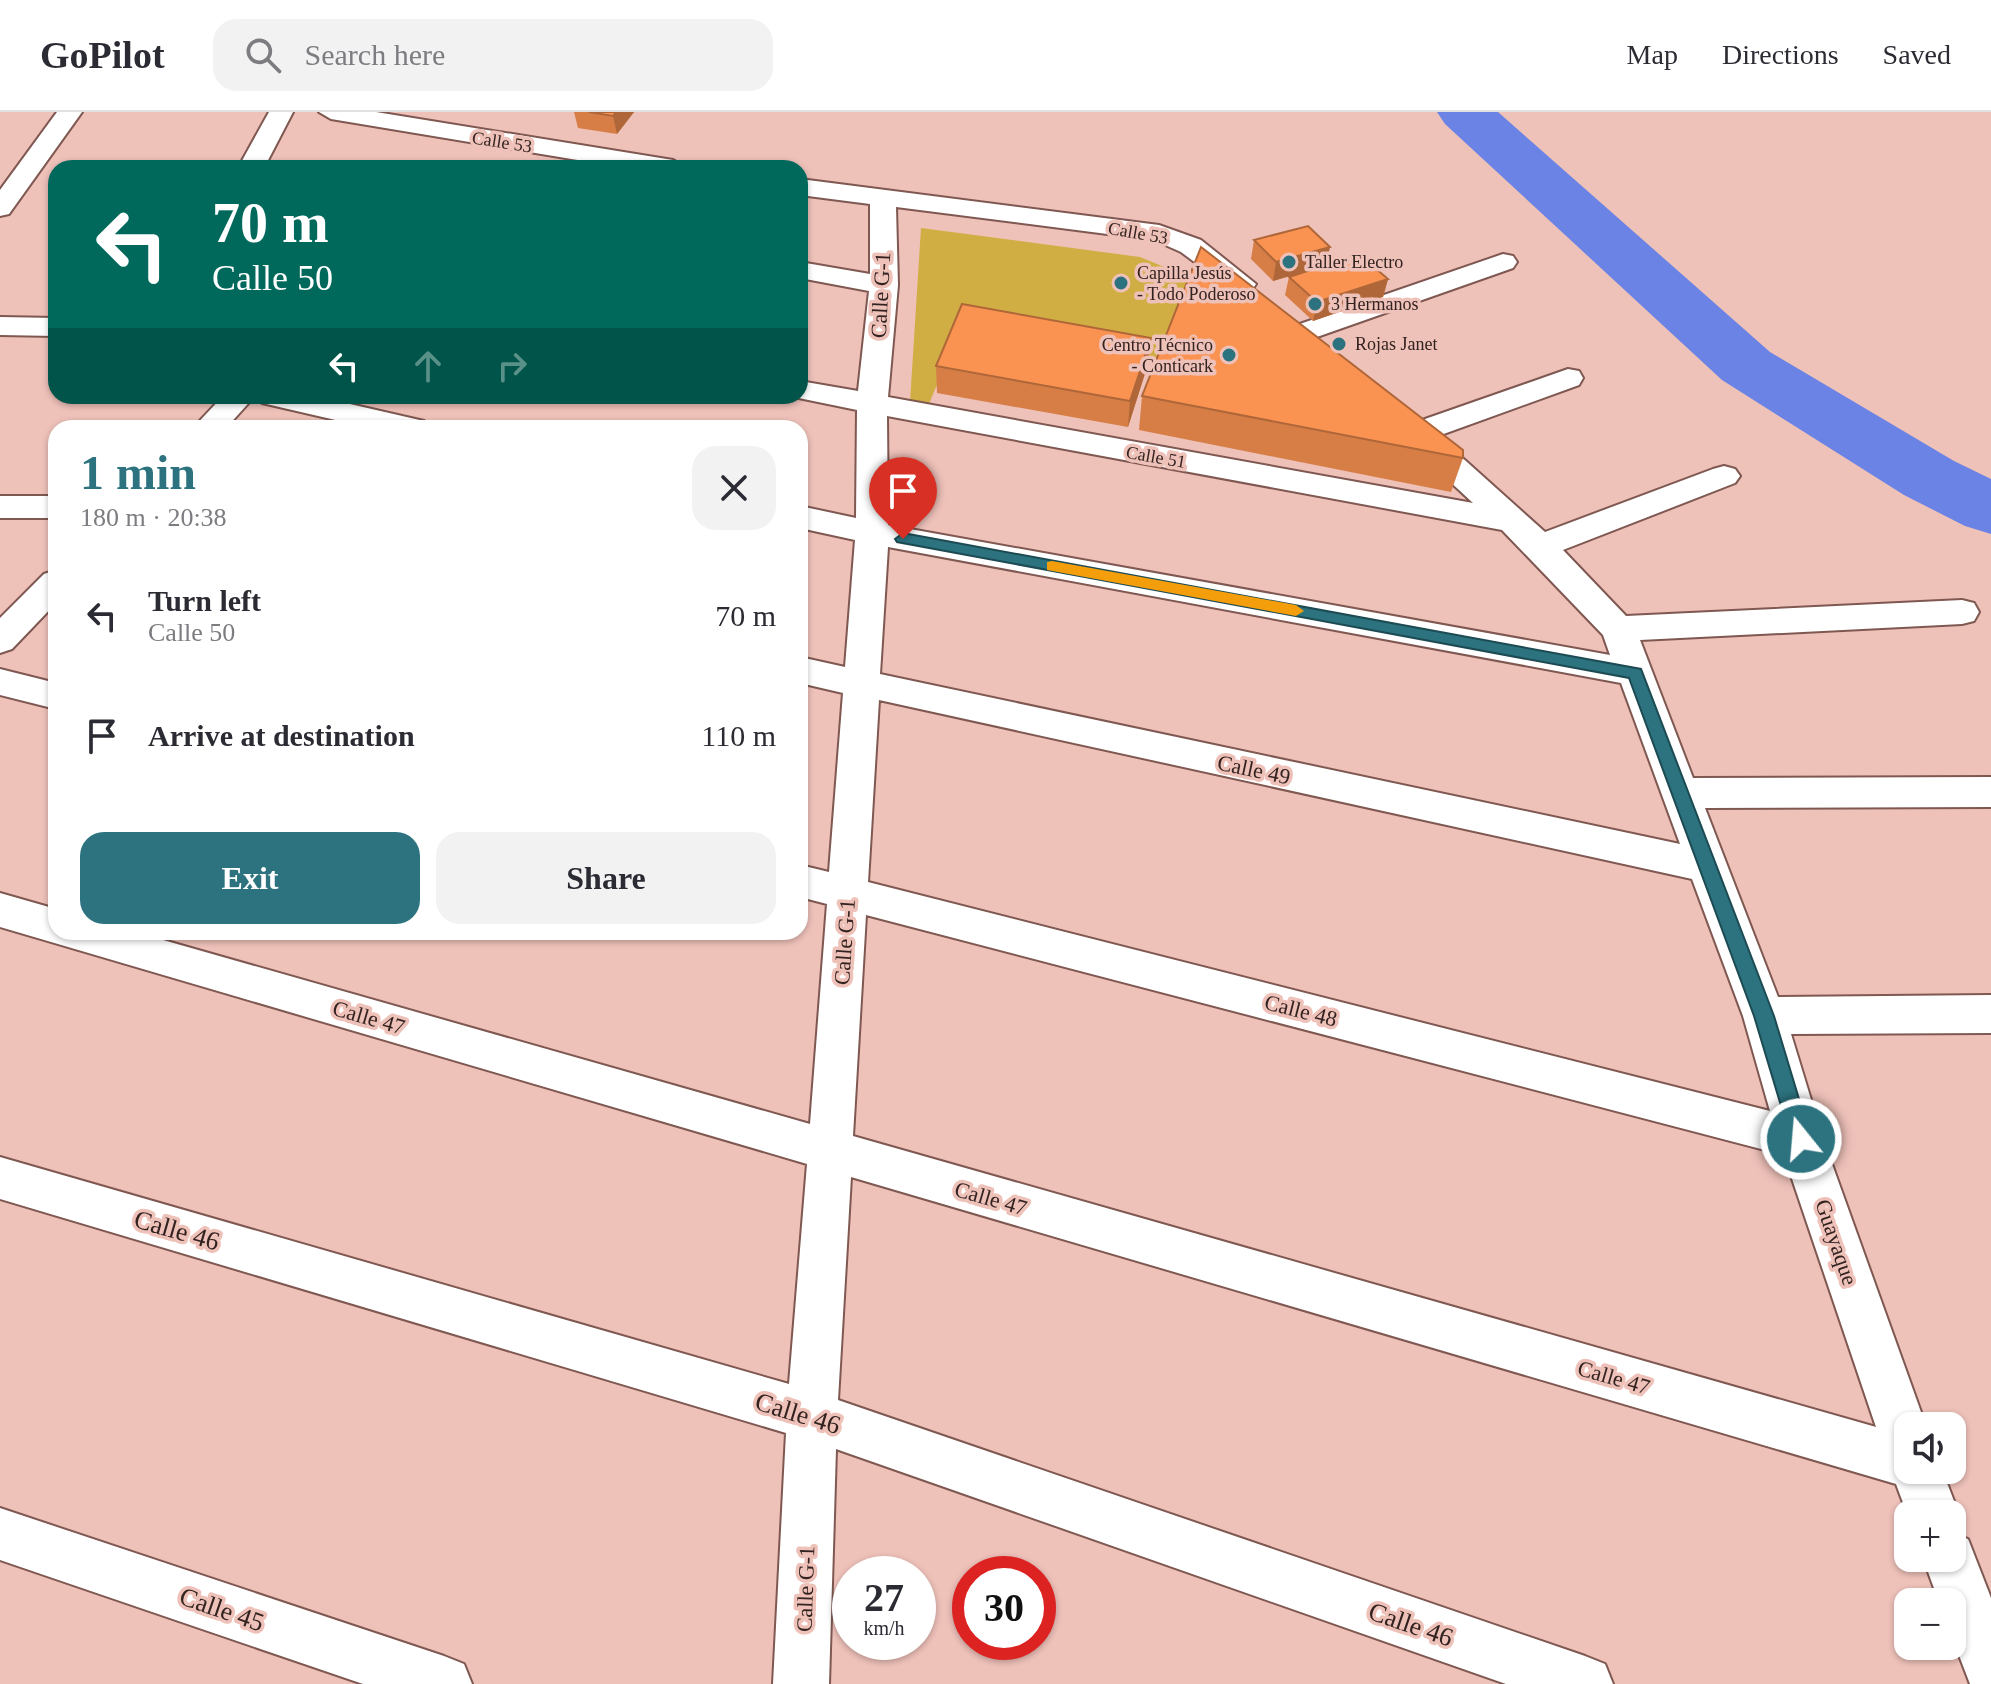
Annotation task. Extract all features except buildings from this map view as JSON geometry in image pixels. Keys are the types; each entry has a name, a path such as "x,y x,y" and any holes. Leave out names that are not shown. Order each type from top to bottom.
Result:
{"street":[{"path":"0,208 70,112"},
{"path":"255,160 281,112"},
{"name":"Calle 53","path":"331,112 488,150 591,160"},
{"name":"Calle 53","path":"808,188 1159,233 1191,246 1326,352"},
{"name":"Calle G-1","path":"801,1684 812,1416 872,533 872,406 884,285 883,200"},
{"path":"1304,332 1503,262"},
{"path":"808,271 884,285"},
{"path":"0,326 48,327"},
{"path":"1568,378 1404,423 1540,546 1618,629 1962,612"},
{"name":"Calle 51","path":"808,392 872,406 1513,521"},
{"path":"216,420 232,404"},
{"path":"308,404 378,420"},
{"path":"1540,546 1724,476"},
{"path":"0,507 48,507"},
{"path":"808,519 1636,673"},
{"path":"0,640 48,590"},
{"name":"Guayaque","path":"1618,629 1764,1016 1801,1139 1896,1412"},
{"name":"Calle 49","path":"808,672 1708,866"},
{"path":"0,682 48,694"},
{"path":"1681,793 1991,792"},
{"name":"Calle 48","path":"808,883 1801,1139"},
{"path":"0,910 48,924"},
{"name":"Calle 47","path":"102,940 1894,1458"},
{"path":"1764,1016 1991,1014"},
{"name":"Calle 46","path":"0,1178 812,1416 1585,1684"},
{"name":"Calle 45","path":"0,1534 444,1684"},
{"path":"1954,1572 1991,1668"}],"shaded area":[{"path":"921,228 1140,257 1191,278 1157,362 960,329 929,404 917,406 910,402"}],"waterway":[{"path":"1465,112 1746,366 1929,478 1991,509"}],"slow traffic":[{"path":"1052,566 1296,611"}],"place":[{"name":"Taller Electro","path":"1289,262"},
{"name":"Capilla Jesús - Todo Poderoso","path":"1121,283"},
{"name":"3 Hermanos","path":"1315,304"},
{"name":"Rojas Janet","path":"1339,344"},
{"name":"Centro Técnico - Conticark","path":"1229,355"}],"route":[{"path":"903,539 1636,673 1764,1016 1801,1139"}]}
